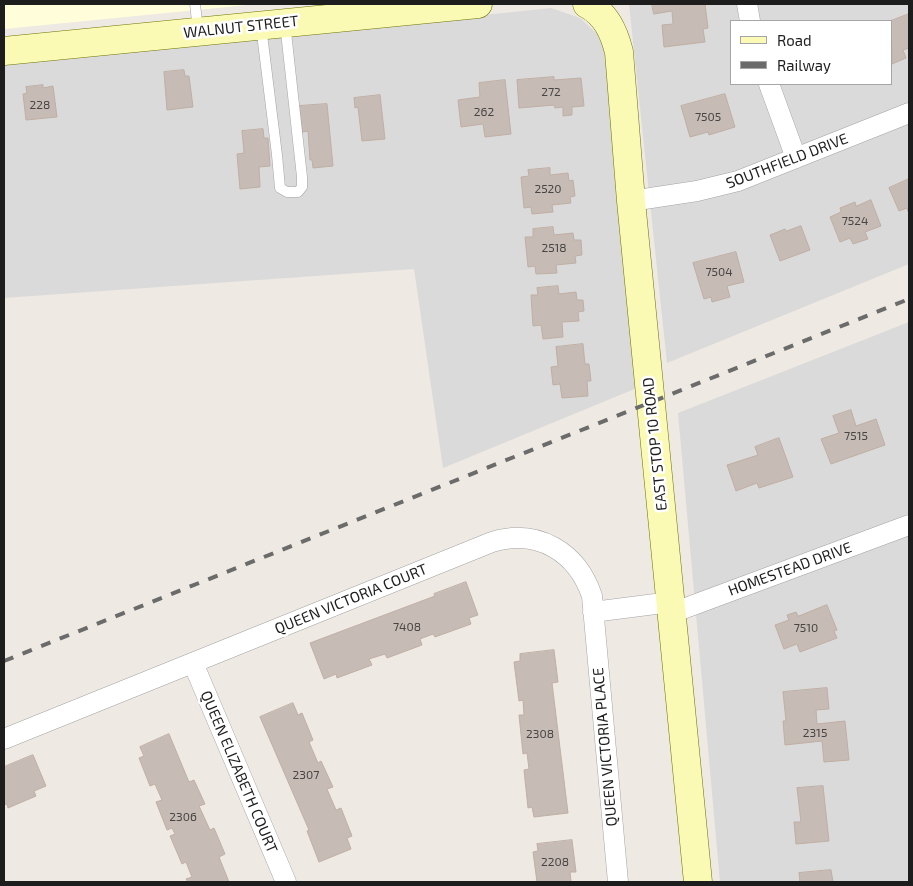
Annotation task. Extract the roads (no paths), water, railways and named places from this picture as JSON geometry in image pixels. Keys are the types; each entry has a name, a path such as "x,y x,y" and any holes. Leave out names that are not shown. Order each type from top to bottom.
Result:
{"street":[{"name":"WALNUT STREET","path":"4,51 273,24 366,9 478,4"},
{"path":"747,4 750,20"},
{"name":"EAST STOP 10 ROAD","path":"593,7 615,36 618,52 698,882"},
{"path":"769,85 796,158"},
{"name":"SOUTHFIELD DRIVE","path":"631,201 714,188 753,176 909,113"},
{"name":"HOMESTEAD DRIVE","path":"671,607 909,524"},
{"name":"QUEEN VICTORIA COURT","path":"4,739 492,542 512,538 530,539 548,544 561,552 574,562 586,581 592,596 593,612"},
{"path":"593,612 671,607"},
{"name":"QUEEN VICTORIA PLACE","path":"593,612 618,882"},
{"name":"QUEEN ELIZABETH COURT","path":"193,663 286,882"}],"lane":[{"path":"195,4 199,31"},
{"path":"273,24 302,178 302,186 298,192 288,192 280,188 277,155 273,24"}],"railway":[{"path":"4,661 909,299"}]}
